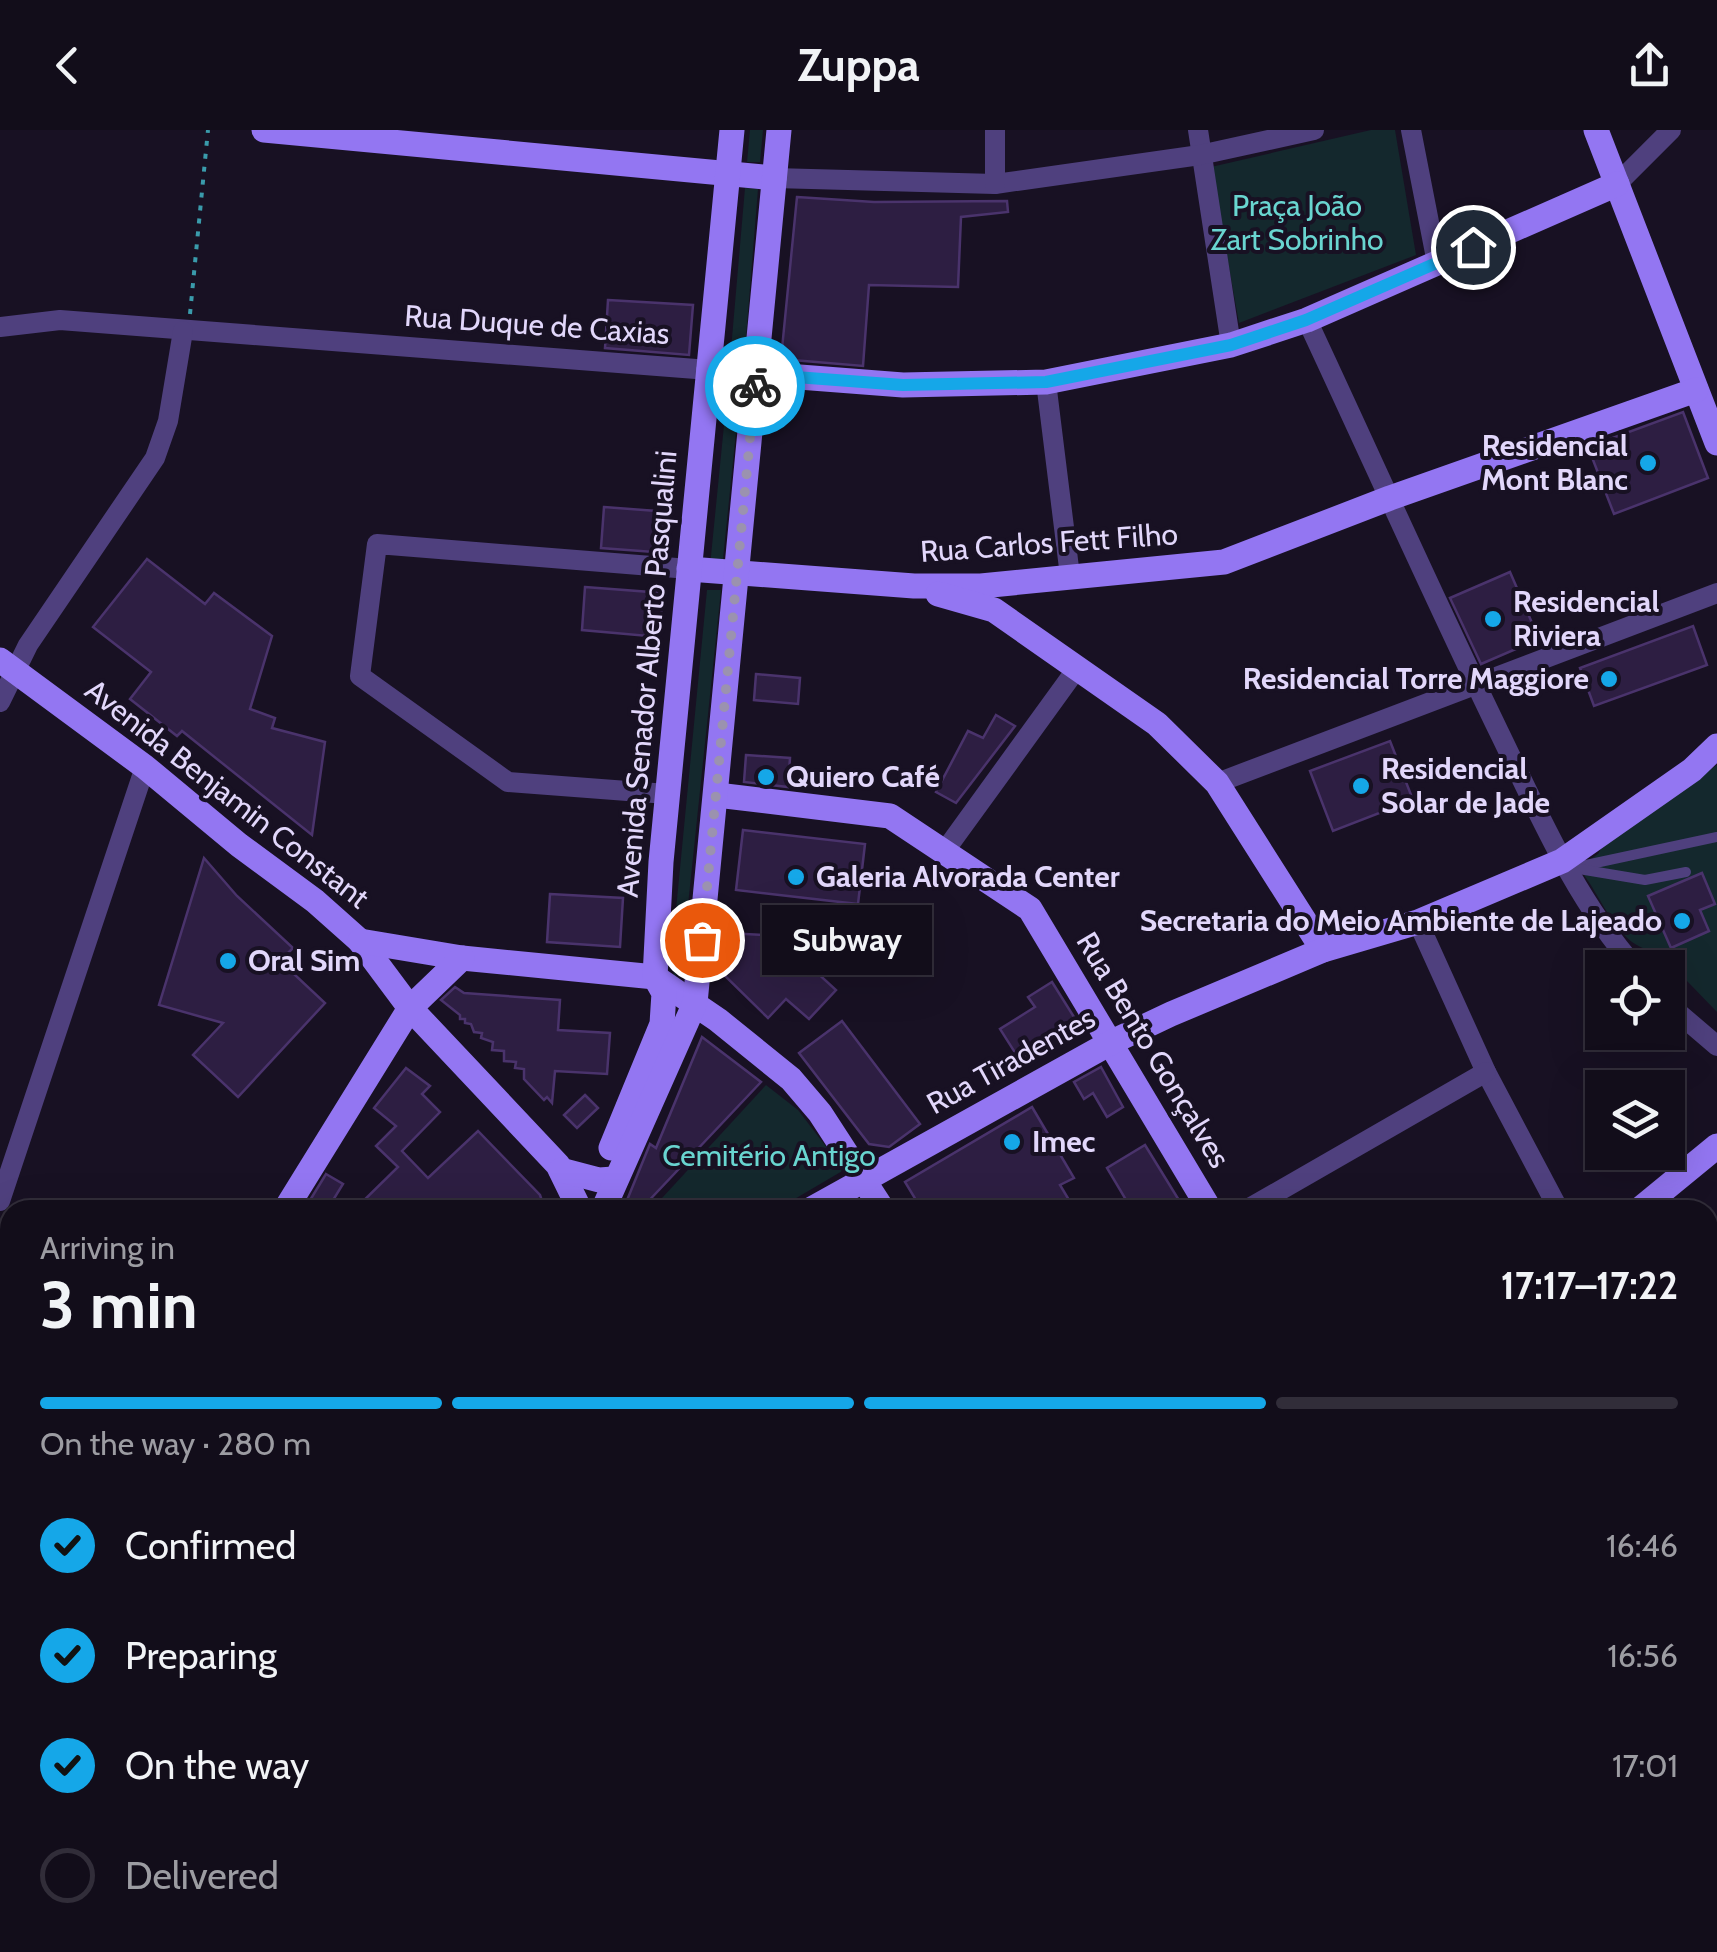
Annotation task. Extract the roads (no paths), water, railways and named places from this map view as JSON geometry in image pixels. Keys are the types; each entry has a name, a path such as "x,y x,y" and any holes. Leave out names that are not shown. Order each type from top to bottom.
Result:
{"main road":[{"path":"264,130 774,178"},
{"name":"Avenida Senador Alberto Pasqualini","path":"603,1195 662,1024 664,993 654,978 667,794 732,130"},
{"path":"561,1170 603,1195 695,1003 779,130"},
{"path":"1596,130 1717,443"},
{"name":"Rua Duque de Caxias","path":"709,370 903,385 1046,382 1231,345 1306,320 1617,184"},
{"name":"Rua Carlos Fett Filho","path":"689,568 914,586 995,600 1038,580 1224,562 1390,498 1696,390"},
{"name":"Rua Carlos Fett Filho","path":"995,600 1031,638 1156,724 1216,783 1323,950"},
{"name":"Avenida Benjamin Constant","path":"8,665 145,766 360,941 410,1008 561,1170 575,1200"},
{"name":"Rua Tiradentes","path":"827,1200 1112,1042 1323,950 1418,922 1562,861 1692,770 1717,746"},
{"name":"Rua Bento Gonçalves","path":"716,795 890,816 1030,909 1204,1200"},
{"path":"360,941 462,958 654,978 695,1003 791,1080 820,1113 877,1200"},
{"path":"291,1200 410,1008 462,958"},
{"path":"1651,1200 1717,1146"}],"street":[{"path":"994,184 995,130"},
{"path":"1198,130 1231,345"},
{"path":"774,178 994,184 1200,155 1314,130"},
{"path":"1411,130 1437,262"},
{"name":"Rua Duque de Caxias","path":"1617,184 1670,130"},
{"name":"Rua Duque de Caxias","path":"0,327 60,320 709,370"},
{"path":"1306,320 1562,861 1620,950"},
{"path":"0,702 8,665 28,646 156,458 168,421 186,332"},
{"path":"1046,382 1070,576"},
{"name":"Rua Carlos Fett Filho","path":"667,794 508,782 360,676 376,544 689,568"},
{"path":"1216,783 1717,593"},
{"path":"944,852 1078,667"},
{"path":"0,1200 145,766"},
{"path":"1418,922 1486,1072 1554,1200"},
{"path":"1685,1019 1717,1046"},
{"path":"1263,1200 1486,1072"}],"lane":[{"path":"1562,861 1586,865 1717,837"},
{"path":"1562,861 1598,874 1645,880 1686,872"}],"place":[{"name":"Residencial Mont Blanc","path":"1648,463"},
{"name":"Residencial Riviera","path":"1493,619"},
{"name":"Residencial Torre Maggiore","path":"1609,679"},
{"name":"Quiero Café","path":"766,777"},
{"name":"Residencial Solar de Jade","path":"1361,786"},
{"name":"Galeria Alvorada Center","path":"796,877"},
{"name":"Secretaria do Meio Ambiente de Lajeado","path":"1682,921"},
{"name":"Subway","path":"702,940"},
{"name":"Oral Sim","path":"228,961"},
{"name":"Imec","path":"1012,1142"}],"park label":[{"name":"Praça João Zart Sobrinho","path":"1297,223"},
{"name":"Cemitério Antigo","path":"769,1156"}]}
